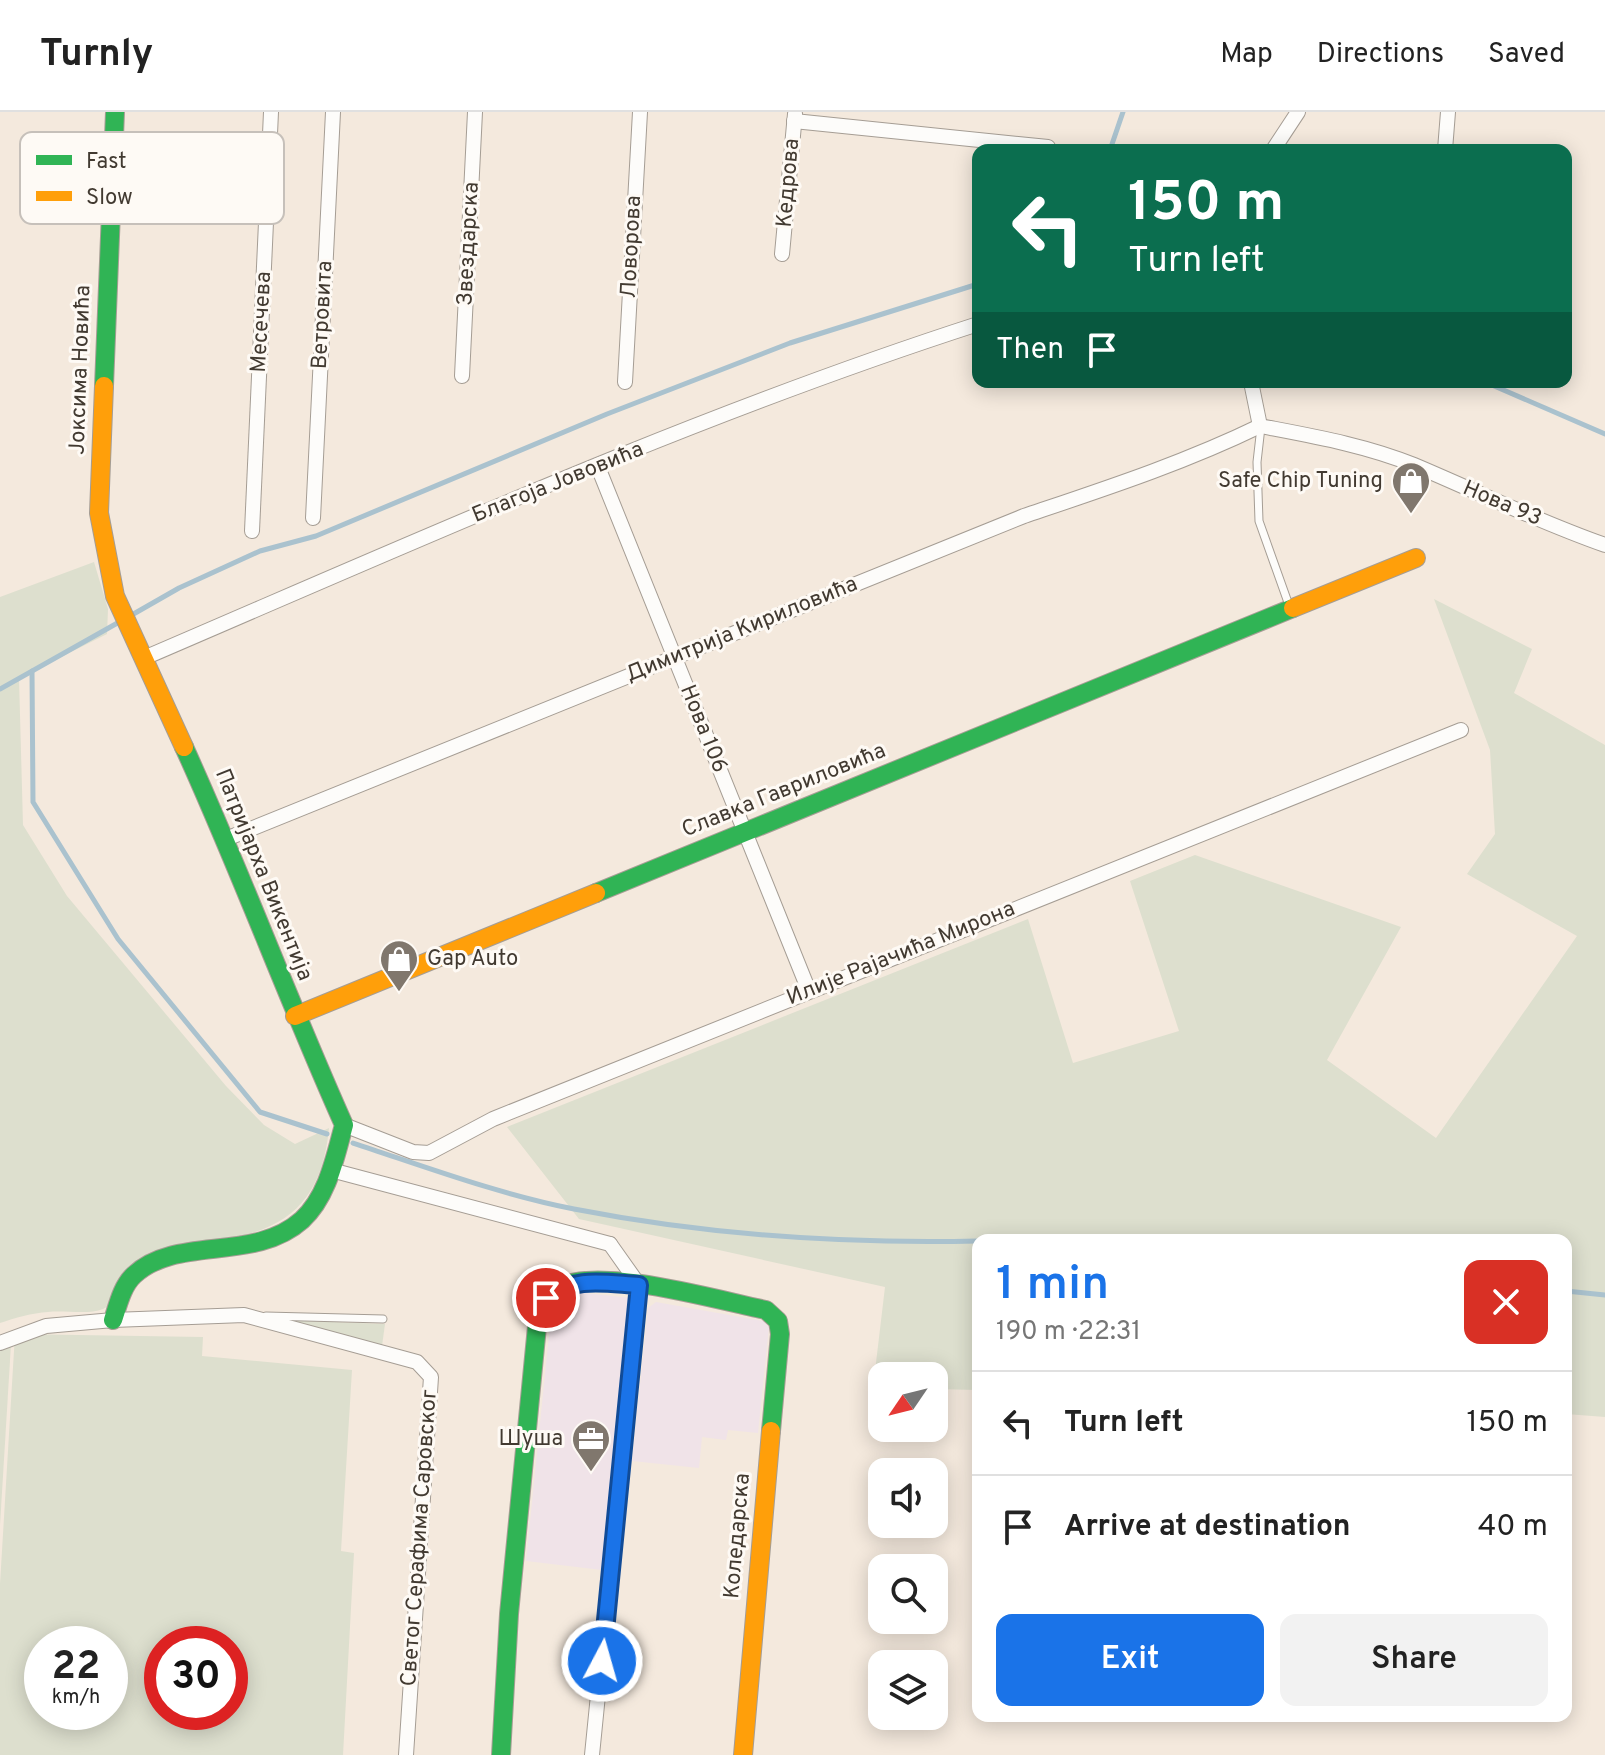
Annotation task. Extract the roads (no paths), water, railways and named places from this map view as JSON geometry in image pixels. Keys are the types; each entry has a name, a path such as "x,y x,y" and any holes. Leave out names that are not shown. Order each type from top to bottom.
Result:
{"street":[{"name":"Јоксима Новића","path":"114,132 115,112"},
{"name":"Месечева","path":"270,132 271,112"},
{"name":"Ветровита","path":"313,518 333,112"},
{"name":"Звездарска","path":"462,376 475,112"},
{"name":"Ловорова","path":"625,382 640,112"},
{"path":"1277,144 1298,112"},
{"path":"1445,144 1448,112"},
{"path":"795,117 1023,144"},
{"name":"Кедрова","path":"782,254 795,117"},
{"name":"Јоксима Новића","path":"111,224 99,513 105,559 125,618"},
{"name":"Месечева","path":"252,531 266,224"},
{"name":"Благоја Јововића","path":"144,658 833,371 972,326"},
{"path":"1252,388 1260,426"},
{"name":"Нова 93","path":"1260,426 1332,440 1412,464 1524,516 1605,545"},
{"name":"Димитрија Кириловића","path":"226,839 1024,516 1212,449 1260,426"},
{"name":"Нова 106","path":"598,467 809,991"},
{"name":"Славка Гавриловића","path":"295,1016 1416,558"},
{"name":"Патријарха Викентија","path":"125,618 226,839 295,1016 344,1125"},
{"name":"Илије Рајачића Мирона","path":"344,1125 413,1152 429,1153 493,1119 1461,730"},
{"path":"113,1320 127,1286 148,1265 164,1259 222,1251 280,1235 310,1210 320,1197 331,1170 344,1125"},
{"path":"331,1170 610,1244 639,1285 592,1755"},
{"path":"603,1283 613,1261 610,1244"},
{"path":"501,1755 509,1614 538,1316 546,1298 563,1286 582,1281 639,1285"},
{"name":"Коледарска","path":"639,1285 766,1310 778,1321 743,1755"},
{"name":"Светог Серафима Саровског","path":"0,1343 46,1326 244,1315 417,1362 431,1377 406,1755"}],"lane":[{"path":"1260,426 1259,521 1291,610"},
{"path":"244,1315 383,1319"}],"waterway":[{"path":"1112,144 1123,112"},
{"path":"130,616 179,588 260,551 316,536 607,414 790,343 972,286"},
{"path":"1499,388 1605,434"},
{"path":"0,689 121,621"},
{"path":"32,671 33,802 118,939 260,1112 327,1134"},
{"path":"353,1143 518,1196 624,1218 775,1236 877,1241 972,1241"},
{"path":"1572,1292 1605,1295"}],"place":[{"name":"Safe Chip Tuning","path":"1411,515"},
{"name":"Gap Auto","path":"399,993"},
{"name":"Шуша","path":"591,1473"}]}
